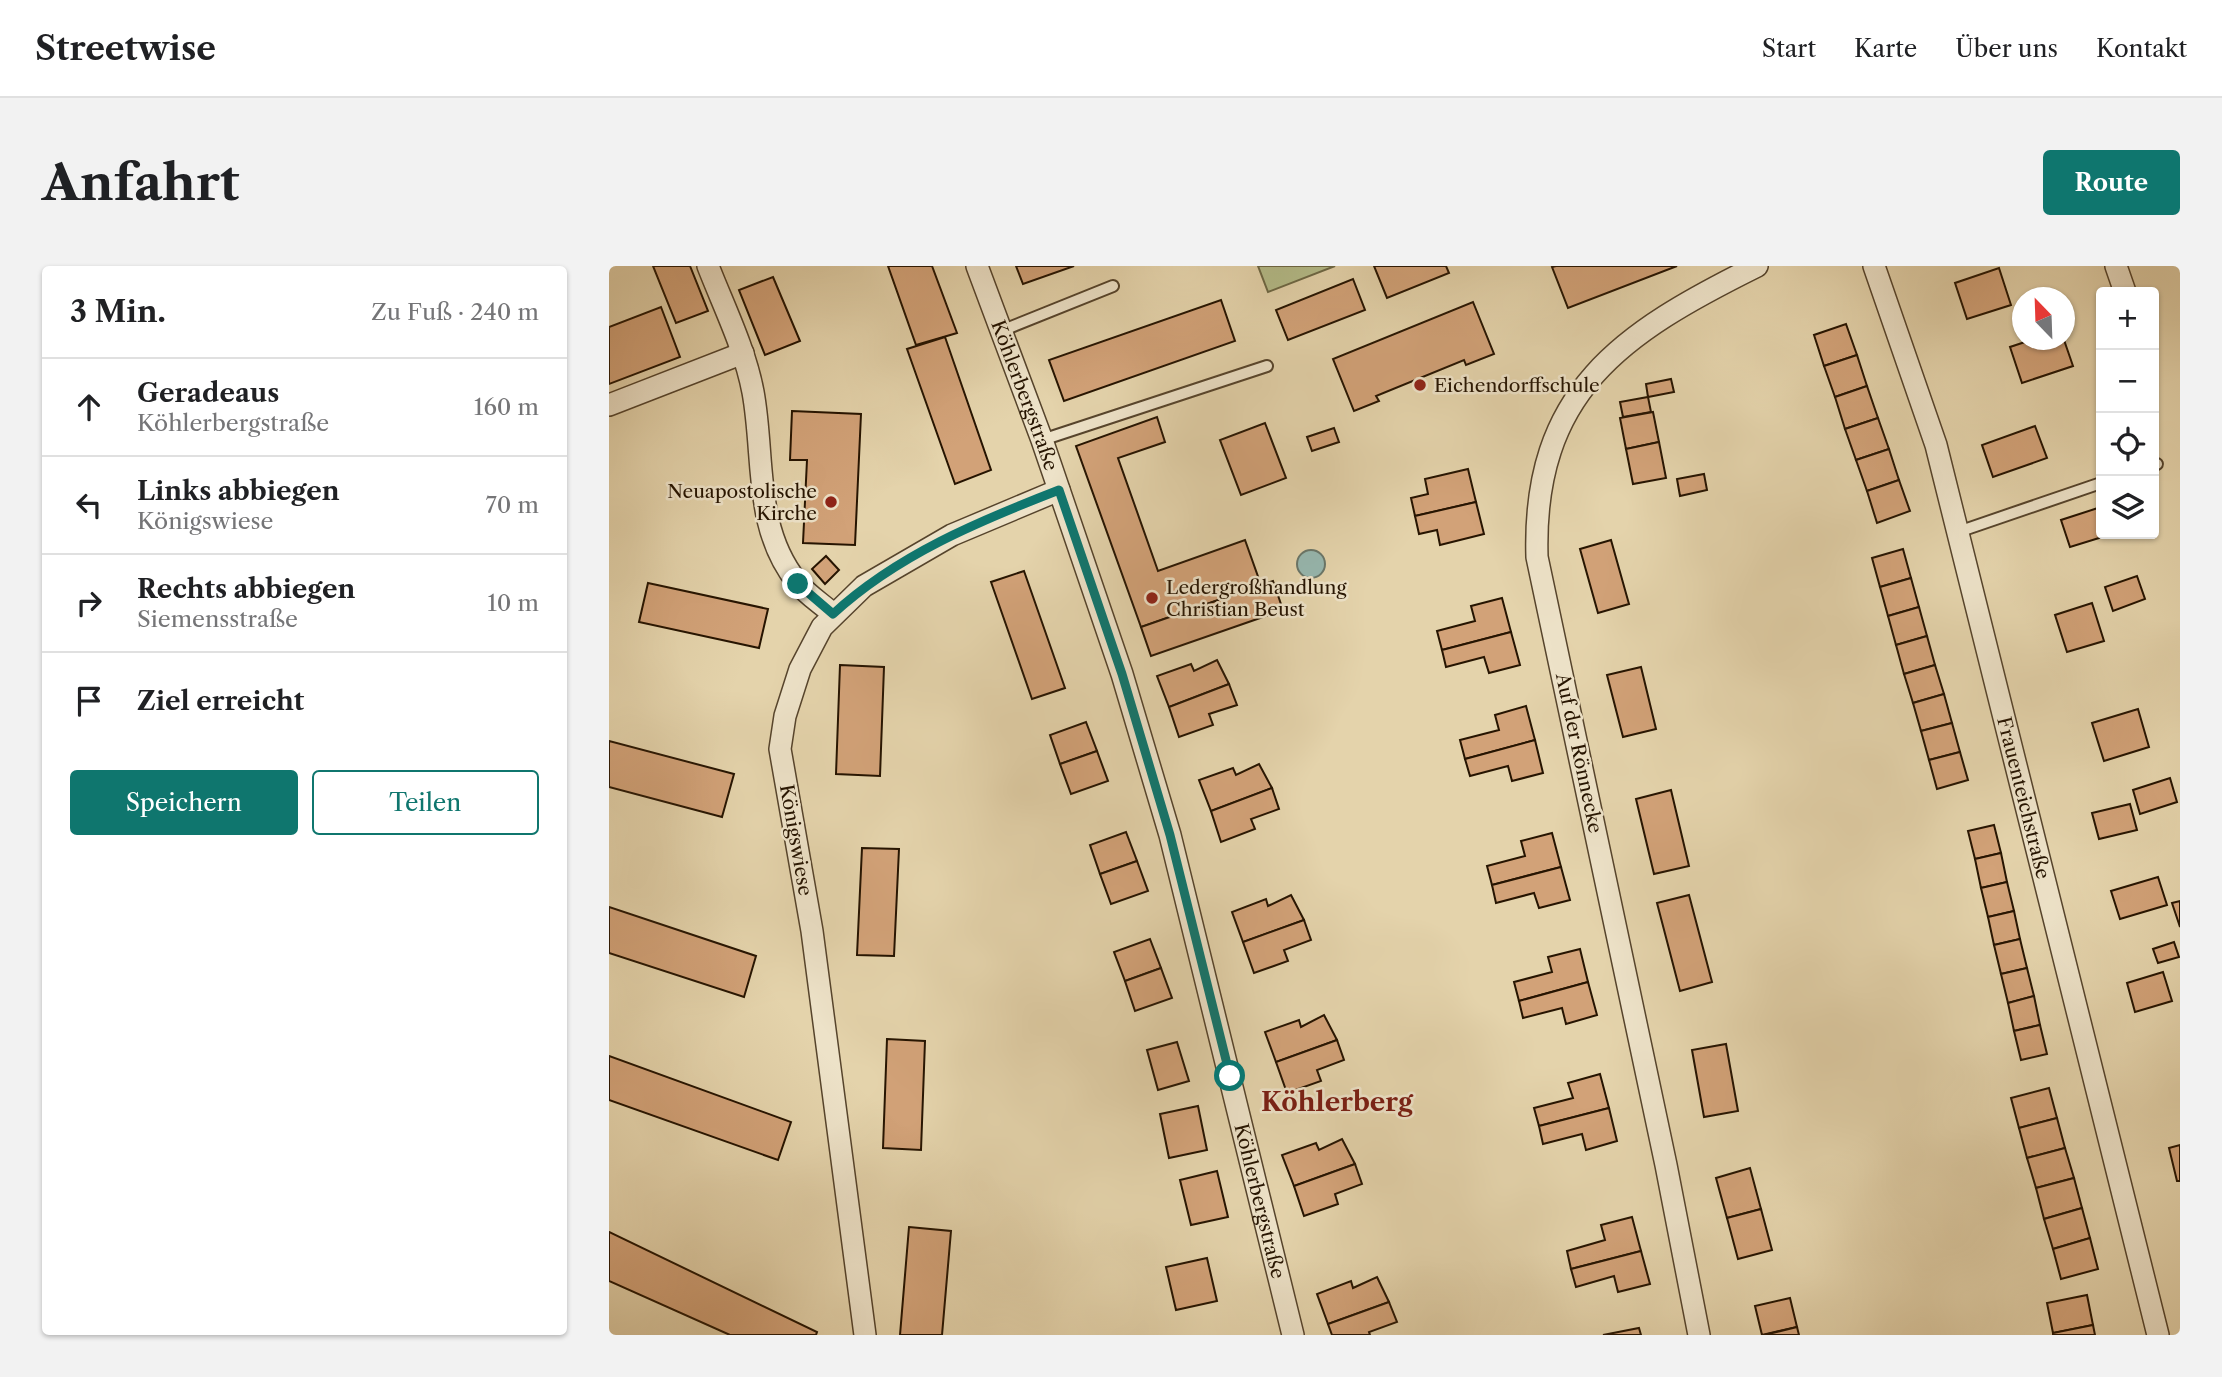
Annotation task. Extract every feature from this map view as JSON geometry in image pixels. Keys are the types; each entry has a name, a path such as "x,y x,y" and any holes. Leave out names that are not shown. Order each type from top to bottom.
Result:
{"street":[{"path":"708,266 743,353 753,392 763,500 772,538 798,584 833,614"},
{"name":"Köhlerbergstraße","path":"977,266 1042,440 1122,674 1170,835 1293,1335"},
{"name":"Auf der Rönnecke","path":"1699,1335 1666,1165 1537,557 1536,523 1547,456 1577,396 1598,369 1629,339 1667,313 1757,266"},
{"name":"Frauenteichstraße","path":"1874,266 1936,446 2158,1335"},
{"path":"2116,266 2123,287"},
{"path":"609,405 743,353"},
{"name":"Königswiese","path":"865,1335 812,931 779,749 785,716 800,669 822,626 864,586 941,541 1059,490"}],"lane":[{"path":"1002,331 1113,286"},
{"path":"1042,440 1268,366"},
{"path":"1958,532 2096,485"}],"green space":[{"path":"1258,266 1335,266 1268,292"}],"water":[{"path":"1311,550 1321,554 1325,564 1321,574 1311,578 1301,574 1297,564 1301,554"}],"building":[{"path":"653,266 690,266 708,311 676,323"},
{"path":"888,266 932,266 957,333 916,345"},
{"path":"1016,266 1074,266 1023,284"},
{"path":"1374,266 1446,266 1449,273 1387,298"},
{"path":"1677,266 1568,308 1552,267"},
{"path":"1999,268 2011,305 1967,319 1955,283"},
{"path":"773,277 800,341 765,355 739,290"},
{"path":"1353,279 1365,310 1288,340 1276,310"},
{"path":"1221,300 1235,341 1064,401 1049,360"},
{"path":"1473,302 1494,354 1466,365 1464,360 1376,396 1379,401 1354,411 1333,359"},
{"path":"661,307 680,357 609,384 609,327"},
{"path":"1846,324 1857,355 1824,366 1814,335"},
{"path":"945,337 991,470 955,484 907,349"},
{"path":"2010,347 2012,350 2067,350 2073,366 2022,383"},
{"path":"1857,355 1867,386 1835,397 1824,366"},
{"path":"1671,379 1674,392 1648,397 1646,384"},
{"path":"1867,386 1878,418 1845,429 1835,397"},
{"path":"1648,397 1651,412 1623,417 1620,402"},
{"name":"Neuapostolische Kirche","path":"792,411 861,414 855,545 803,543 807,460 790,460"},
{"path":"1653,412 1659,442 1626,449 1620,418"},
{"path":"1157,417 1165,442 1118,458 1158,571 1245,540 1261,585 1141,627 1076,446"},
{"path":"1878,418 1889,449 1856,460 1845,429"},
{"path":"1265,423 1286,478 1241,495 1220,440"},
{"path":"2035,426 2047,458 1993,477 1982,445"},
{"path":"1334,428 1339,442 1312,451 1307,437"},
{"path":"1659,442 1666,478 1633,484 1626,449"},
{"path":"1889,449 1899,480 1867,491 1856,460"},
{"path":"1468,469 1476,502 1415,516 1411,498 1428,494 1425,479"},
{"path":"1704,474 1707,490 1680,496 1677,479"},
{"path":"1899,480 1910,511 1877,523 1867,491"},
{"path":"1476,502 1484,534 1440,545 1437,530 1419,534 1415,516"},
{"path":"2096,509 2096,539 2070,547 2061,520"},
{"path":"1611,540 1629,604 1598,613 1580,549"},
{"path":"1903,549 1911,578 1880,587 1872,558"},
{"path":"826,556 839,570 825,584 812,569"},
{"path":"1024,571 1065,688 1032,699 991,582"},
{"path":"2137,576 2145,599 2113,611 2105,587"},
{"path":"1911,578 1919,607 1888,616 1880,587"},
{"path":"1273,581 1283,610 1151,656 1141,627"},
{"path":"648,583 768,609 759,648 639,622"},
{"path":"1502,598 1511,632 1442,650 1437,631 1475,621 1471,606"},
{"path":"2092,603 2104,641 2067,652 2055,615"},
{"path":"1919,607 1927,636 1896,645 1888,616"},
{"path":"1511,632 1520,665 1489,673 1484,657 1446,667 1442,650"},
{"path":"1927,636 1935,665 1904,674 1896,645"},
{"path":"1217,660 1229,684 1169,707 1157,676 1191,664 1194,671"},
{"path":"840,665 884,667 880,776 836,774"},
{"path":"1935,665 1944,694 1913,703 1904,674"},
{"path":"1641,667 1656,729 1623,737 1607,675"},
{"path":"1229,684 1237,705 1209,714 1213,725 1179,737 1169,707"},
{"path":"1944,694 1952,723 1921,731 1913,703"},
{"path":"1526,706 1535,740 1465,759 1460,740 1499,730 1495,715"},
{"path":"2138,709 2149,747 2104,761 2092,723"},
{"path":"1086,722 1097,751 1060,764 1050,735"},
{"path":"1952,723 1960,752 1929,760 1921,731"},
{"path":"1535,740 1543,773 1512,781 1508,766 1470,776 1465,759"},
{"path":"609,741 734,774 722,817 609,787"},
{"path":"1097,751 1108,781 1071,794 1060,764"},
{"path":"1960,752 1968,780 1937,789 1929,760"},
{"path":"1259,764 1272,788 1211,811 1199,780 1233,768 1236,775"},
{"path":"2170,778 2177,802 2140,814 2133,790"},
{"path":"1272,788 1279,809 1251,819 1255,829 1221,842 1211,811"},
{"path":"1671,790 1689,866 1654,874 1636,799"},
{"path":"2130,804 2137,830 2099,839 2092,813"},
{"path":"1994,825 2001,853 1975,859 1968,831"},
{"path":"1126,832 1137,861 1100,874 1090,845"},
{"path":"1552,833 1561,867 1492,885 1487,866 1525,856 1521,841"},
{"path":"862,848 899,849 894,956 857,955"},
{"path":"2001,853 2007,882 1981,888 1975,859"},
{"path":"1137,861 1148,891 1111,904 1100,874"},
{"path":"1561,867 1570,900 1539,908 1534,893 1496,903 1492,885"},
{"path":"2158,877 2167,905 2120,919 2111,891"},
{"path":"2007,882 2014,911 1988,917 1981,888"},
{"path":"1291,895 1304,920 1243,942 1232,912 1266,899 1268,906"},
{"path":"1689,895 1712,982 1680,991 1657,903"},
{"path":"2180,901 2180,927 2172,903"},
{"path":"609,907 756,956 744,997 609,953"},
{"path":"2014,911 2020,939 1994,945 1988,917"},
{"path":"1304,920 1311,940 1284,950 1288,961 1254,973 1243,942"},
{"path":"1150,939 1161,968 1125,981 1114,952"},
{"path":"2020,939 2027,968 2001,974 1994,945"},
{"path":"2174,942 2179,957 2158,963 2153,949"},
{"path":"1580,949 1588,982 1519,1001 1514,982 1552,972 1548,957"},
{"path":"1161,968 1172,998 1135,1011 1125,981"},
{"path":"2027,968 2034,996 2008,1003 2001,974"},
{"path":"2163,972 2172,1001 2135,1012 2127,983"},
{"path":"1588,982 1597,1015 1566,1024 1562,1008 1523,1018 1519,1001"},
{"path":"2034,996 2040,1025 2014,1031 2008,1003"},
{"path":"1324,1015 1337,1040 1276,1062 1265,1032 1299,1020 1301,1027"},
{"path":"2040,1025 2047,1054 2021,1060 2014,1031"},
{"path":"887,1039 925,1041 921,1150 883,1148"},
{"path":"1337,1040 1344,1060 1317,1070 1321,1081 1287,1093 1276,1062"},
{"path":"1177,1042 1189,1081 1158,1090 1147,1050"},
{"path":"1726,1044 1738,1111 1704,1117 1692,1050"},
{"path":"609,1056 791,1122 778,1160 609,1100"},
{"path":"1600,1074 1609,1108 1539,1126 1534,1108 1573,1098 1568,1083"},
{"path":"2049,1088 2057,1118 2019,1128 2011,1098"},
{"path":"1198,1106 1207,1150 1169,1158 1160,1114"},
{"path":"1609,1108 1617,1141 1586,1150 1582,1134 1543,1144 1539,1126"},
{"path":"2057,1118 2065,1148 2027,1158 2019,1128"},
{"path":"1342,1139 1355,1164 1294,1186 1282,1155 1316,1143 1319,1150"},
{"path":"2180,1145 2180,1181 2177,1181 2169,1148"},
{"path":"2065,1148 2074,1178 2036,1188 2027,1158"},
{"path":"1355,1164 1362,1184 1335,1194 1338,1204 1304,1216 1294,1186"},
{"path":"1750,1168 1761,1209 1727,1218 1716,1178"},
{"path":"1217,1171 1228,1217 1191,1225 1180,1180"},
{"path":"2074,1178 2082,1208 2044,1219 2036,1188"},
{"path":"2082,1208 2090,1238 2053,1249 2044,1219"},
{"path":"1761,1209 1772,1250 1738,1259 1727,1218"},
{"path":"1632,1217 1641,1251 1571,1269 1567,1251 1605,1240 1601,1225"},
{"path":"909,1227 951,1231 942,1335 900,1335"},
{"path":"609,1232 817,1332 816,1335 730,1335 609,1281"},
{"path":"2090,1238 2098,1269 2061,1279 2053,1249"},
{"path":"1641,1251 1650,1284 1618,1292 1614,1276 1576,1287 1571,1269"},
{"path":"1207,1258 1217,1301 1176,1310 1166,1267"},
{"path":"1377,1277 1389,1302 1328,1324 1317,1294 1351,1281 1353,1288"},
{"path":"2087,1295 2093,1325 2053,1333 2047,1303"},
{"path":"1790,1298 1797,1327 1762,1335 1755,1306"},
{"path":"1389,1302 1397,1322 1369,1332 1370,1335 1332,1335 1328,1324"},
{"path":"2093,1325 2095,1335 2053,1335 2053,1333"},
{"path":"1797,1327 1799,1335 1764,1335"},
{"path":"1639,1328 1641,1335 1603,1335"}],"place":[{"name":"Eichendorffschule","path":"1420,385"},
{"name":"Neuapostolische Kirche","path":"831,502"},
{"name":"Ledergroßhandlung Christian Beust","path":"1152,598"}],"district":[{"name":"Köhlerberg","path":"1337,1102"}],"route":[{"path":"798,584 833,614 864,586 898,565 952,536 1059,490 1122,674 1170,835 1230,1076"}]}
